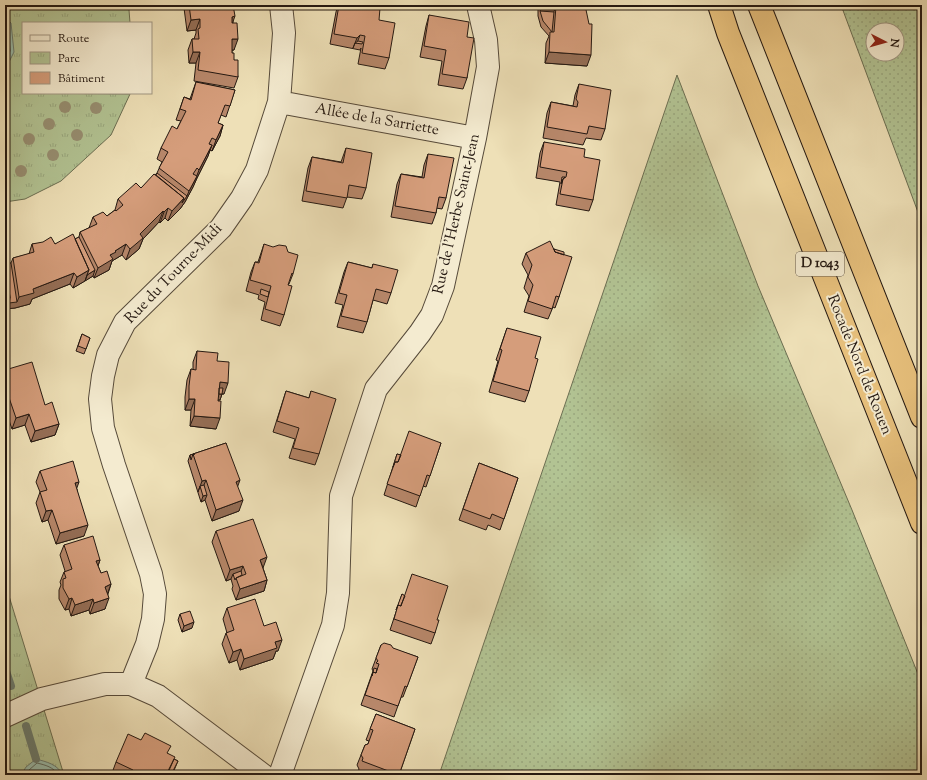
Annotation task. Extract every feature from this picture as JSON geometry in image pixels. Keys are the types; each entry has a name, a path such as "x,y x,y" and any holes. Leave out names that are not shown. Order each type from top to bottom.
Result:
{"highway":[{"name":"Rocade Nord de Rouen","path":"719,5 728,33 922,523"},
{"name":"D 1043","path":"759,5 922,417"}],"street":[{"name":"Rue du Tourne-Midi","path":"131,684 147,644 153,618 155,594 151,574 102,428 100,399 103,376 108,355 126,322 221,228 242,198 257,170 278,102 284,33 281,5"},
{"name":"Rue de l'Herbe Saint-Jean","path":"280,775 333,625 338,593 341,496 376,389 420,333 432,315 443,286 475,138 488,67 486,40 478,5"},
{"name":"Allée de la Sarriette","path":"278,102 475,138"},
{"path":"5,716 42,699 105,684 131,684 158,696 263,775"}],"green space":[{"path":"5,5 126,5 129,10 130,22 22,22 22,94 130,94 111,135 61,181 25,199 5,202"},
{"path":"841,5 922,5 922,223"},
{"path":"677,75 758,286 852,510 922,684 922,775 439,775"},
{"path":"5,583 64,775 5,775"}],"water":[{"path":"5,18 11,23 14,52 5,70"},
{"path":"36,759 48,762 55,766 63,775 21,775 26,767"}],"building":[{"path":"189,5 233,5 235,16 232,17 232,23 237,23 238,39 232,39 232,53 234,53 234,60 238,60 238,77 198,70 200,52 193,52 192,39 199,39 198,29 200,28 200,19 191,20"},
{"path":"339,5 360,5 380,8 379,20 395,23 389,58 362,53 365,36 360,35 357,38 334,34"},
{"path":"542,5 585,5 589,24 592,24 591,55 549,52 550,32 554,32 556,6"},
{"path":"540,11 554,12 552,32 543,21"},
{"path":"429,15 469,22 467,37 474,38 467,78 442,74 446,50 424,46"},
{"path":"358,41 363,42 362,44 355,43"},
{"path":"196,82 235,90 230,106 225,105 218,123 223,125 216,140 212,138 209,144 212,145 199,170 197,168 193,174 197,176 189,191 159,168 168,152 161,148 172,126 177,129 186,111 180,109 184,97 191,100"},
{"path":"579,84 611,90 605,129 589,126 587,134 547,127 551,102 577,107 578,102 576,99"},
{"path":"544,142 585,149 584,157 600,160 593,200 560,194 563,179 566,177 567,172 540,167"},
{"path":"346,148 372,153 366,188 349,185 347,198 306,191 312,157 343,163"},
{"path":"428,154 454,158 446,198 439,197 436,213 395,206 401,174 424,178"},
{"path":"157,173 187,196 182,203 184,198 156,175"},
{"path":"154,174 184,198 172,211 168,208 164,212 163,211 140,234 143,238 130,249 126,244 110,255 113,259 98,268 80,232 97,224 93,217 103,212 107,216 115,210 116,211 123,205 118,199 136,183 141,188"},
{"path":"73,234 89,270 77,277 74,273 33,289 34,293 19,297 13,258 34,252 32,244 43,242 51,237 55,244"},
{"path":"79,237 95,270 87,275 89,270 75,239"},
{"path":"550,241 555,252 572,257 559,297 556,296 552,309 528,301 533,285 528,277 532,265 526,253"},
{"path":"264,244 273,247 279,245 286,246 288,252 298,255 293,274 292,273 288,285 292,286 284,315 265,309 271,286 250,280 255,262 259,263"},
{"path":"554,249 564,252 564,255 555,252"},
{"path":"5,259 10,298 5,298"},
{"path":"348,262 372,268 373,264 398,270 391,293 376,289 367,322 341,316 347,295 339,293"},
{"path":"11,263 17,302 9,303 10,298 6,264"},
{"path":"261,289 269,292 268,297 260,294"},
{"path":"507,328 541,337 535,358 538,359 529,391 493,381 502,350 500,349"},
{"path":"82,334 90,338 86,349 78,346"},
{"path":"197,351 218,353 217,361 229,362 228,383 220,382 218,401 221,401 220,418 194,416 195,399 189,399 189,386 191,369 196,370"},
{"path":"32,362 45,405 52,402 59,424 35,431 29,414 16,418 5,386 5,370"},
{"path":"219,388 223,388 222,394 219,394"},
{"path":"286,391 309,398 311,391 336,399 319,454 293,448 299,428 277,421"},
{"path":"409,431 441,443 430,476 427,475 420,496 387,484 395,462 398,462"},
{"path":"226,443 240,480 236,482 243,500 216,510 206,480 202,481 193,454"},
{"path":"397,454 401,455 398,462 395,462 393,467"},
{"path":"73,461 79,482 75,483 88,525 60,533 52,510 46,511 40,492 47,490 40,471"},
{"path":"479,463 518,478 504,519 492,514 490,519 463,509"},
{"path":"204,485 207,495 203,496 200,486"},
{"path":"253,519 267,557 260,560 267,580 240,589 236,578 246,574 243,566 230,570 216,531"},
{"path":"93,536 100,560 96,561 101,573 107,571 111,584 105,587 109,598 94,603 93,599 75,605 72,598 69,599 63,588 63,579 66,578 64,572 72,569 64,545"},
{"path":"241,571 242,575 235,580 233,574"},
{"path":"412,574 448,586 437,620 439,620 435,633 394,619 398,605 401,606"},
{"path":"402,594 405,596 401,606 398,605 396,610"},
{"path":"255,599 264,626 276,622 282,640 275,642 277,648 244,659 241,649 233,652 226,633 234,630 227,608"},
{"path":"190,611 194,622 184,626 180,614"},
{"path":"384,643 418,657 398,706 365,695 373,672 376,673 379,664 376,663 378,661 376,658 381,645"},
{"path":"374,668 377,669 376,673 373,672"},
{"path":"376,714 415,729 399,775 362,761 363,758 361,755 365,745 368,744 373,730 370,729"},
{"path":"145,733 171,746 167,753 175,757 166,775 131,775 133,770 116,762 128,734 141,740"},
{"path":"174,759 178,761 171,775 167,775"}],"waterway":[{"path":"5,668 11,686"},
{"path":"26,726 36,759"}]}
